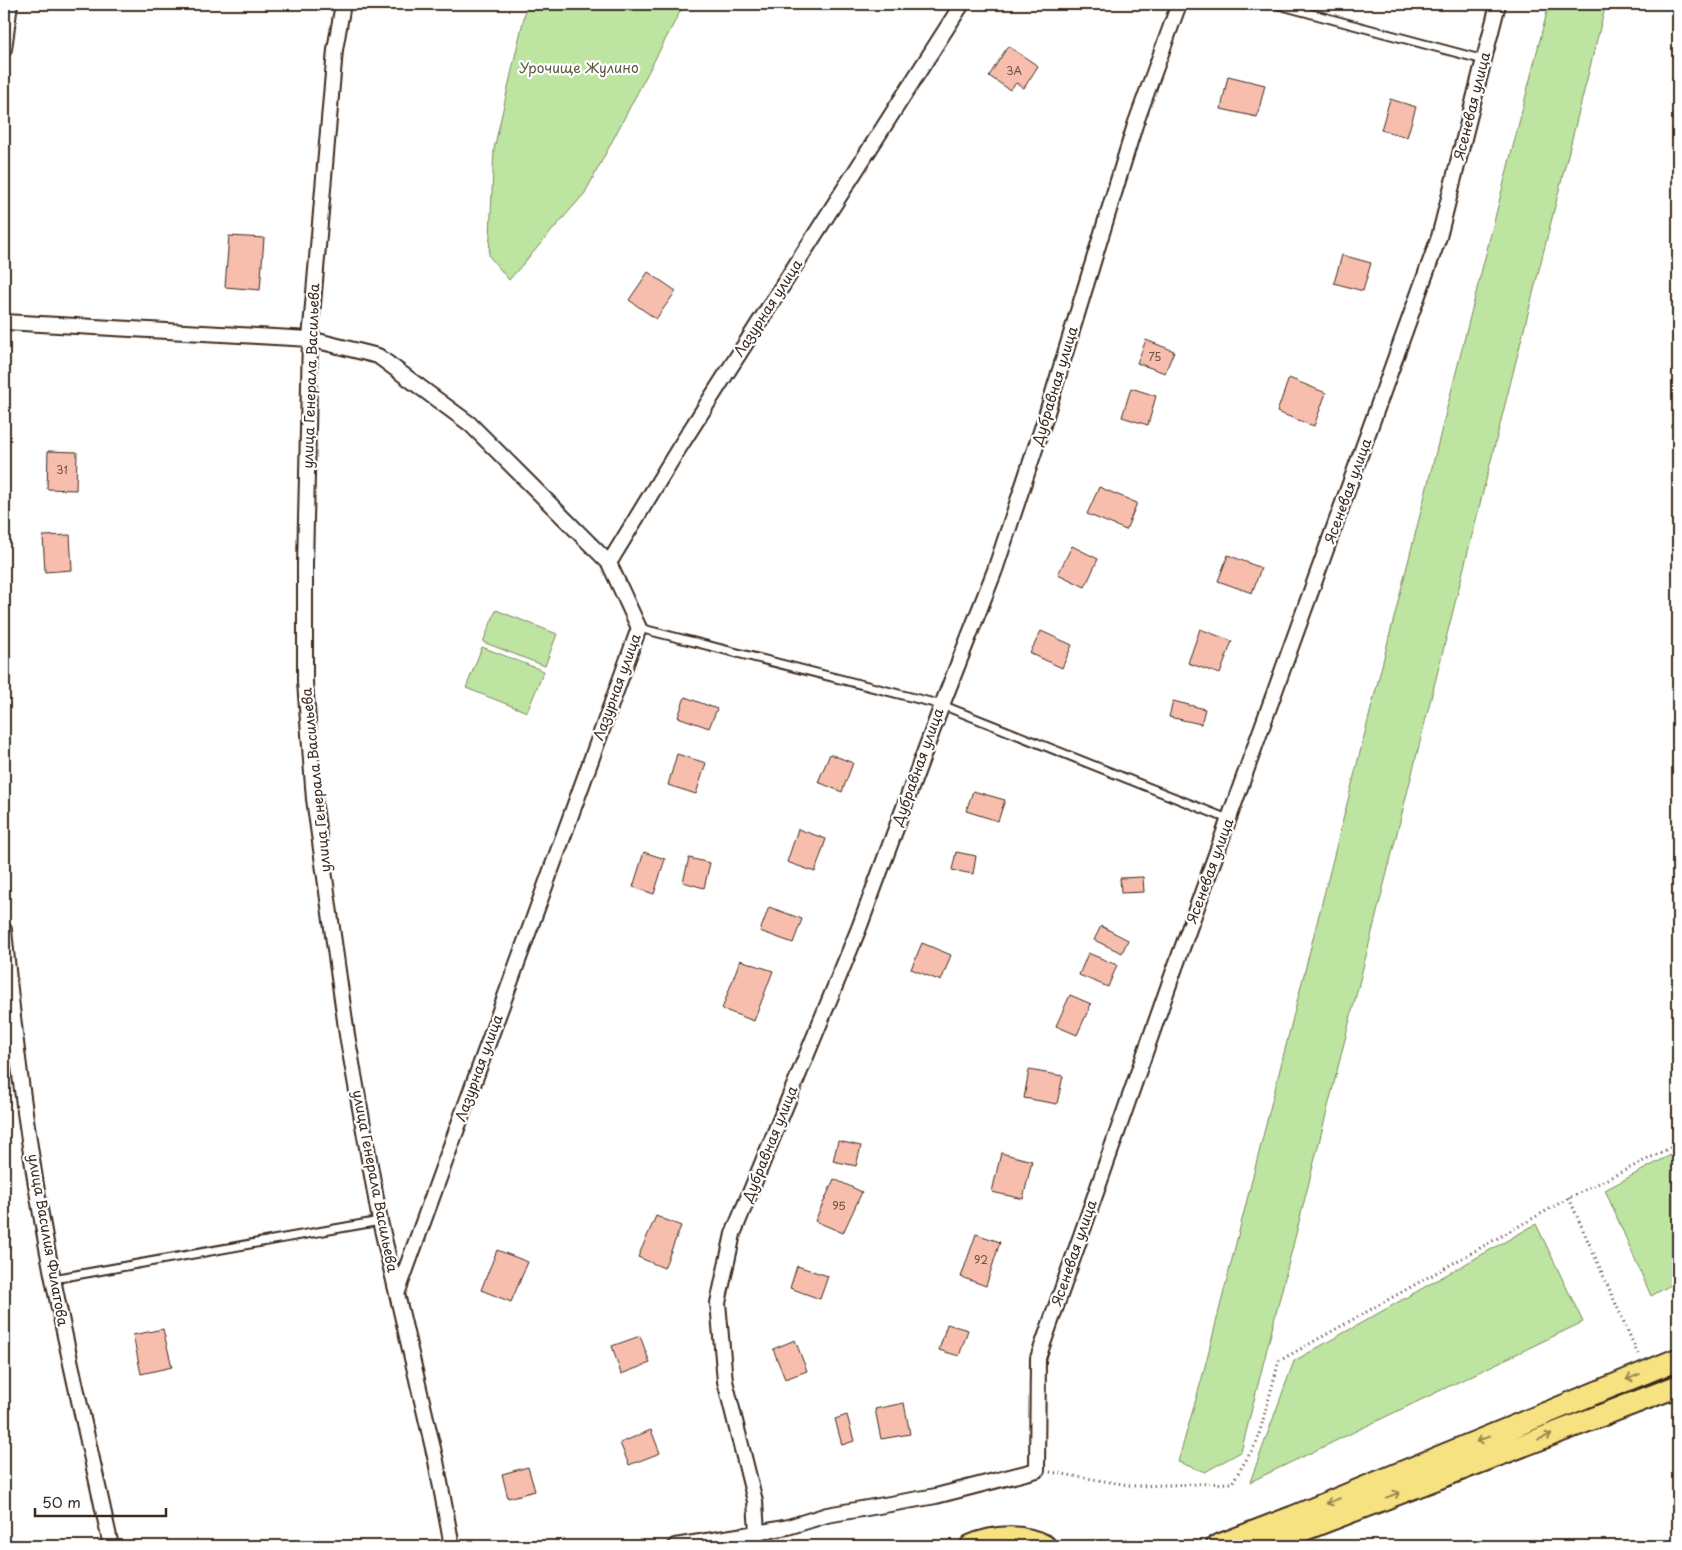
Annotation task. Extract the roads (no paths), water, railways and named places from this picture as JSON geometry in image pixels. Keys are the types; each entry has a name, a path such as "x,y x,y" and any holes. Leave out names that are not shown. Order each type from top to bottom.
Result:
{"main road":[{"path":"1217,1546 1293,1517 1678,1359"},
{"path":"1267,1546 1307,1528 1678,1386"},
{"path":"971,1546 986,1540 1005,1537 1038,1542 1045,1546"}],"street":[{"path":"4,48 10,4"},
{"name":"улица Генерала Васильева","path":"343,4 335,50 310,339 305,565 306,691 314,799 347,1035 380,1221 436,1461 452,1546"},
{"name":"Лазурная улица","path":"398,1294 639,628 609,564 684,439 962,4"},
{"name":"Дубравная улица","path":"756,1540 755,1501 725,1381 718,1303 733,1234 859,928 942,705 995,570 1045,419 1134,125 1179,4"},
{"name":"Ясеневая улица","path":"756,1540 788,1527 827,1515 936,1496 1037,1470 1038,1358 1228,819 1439,237 1498,4"},
{"path":"4,322 310,339 378,356 470,424 609,564"},
{"name":"улица Василия Филатова","path":"4,930 6,983 35,1180 53,1279 111,1546"},
{"path":"675,1546 756,1540"}],"lane":[{"path":"1274,4 1484,60"},
{"path":"639,628 942,705 1228,819"},
{"path":"53,1279 380,1221"}],"park label":[{"name":"Урочище Жулино","path":"579,68"}]}
